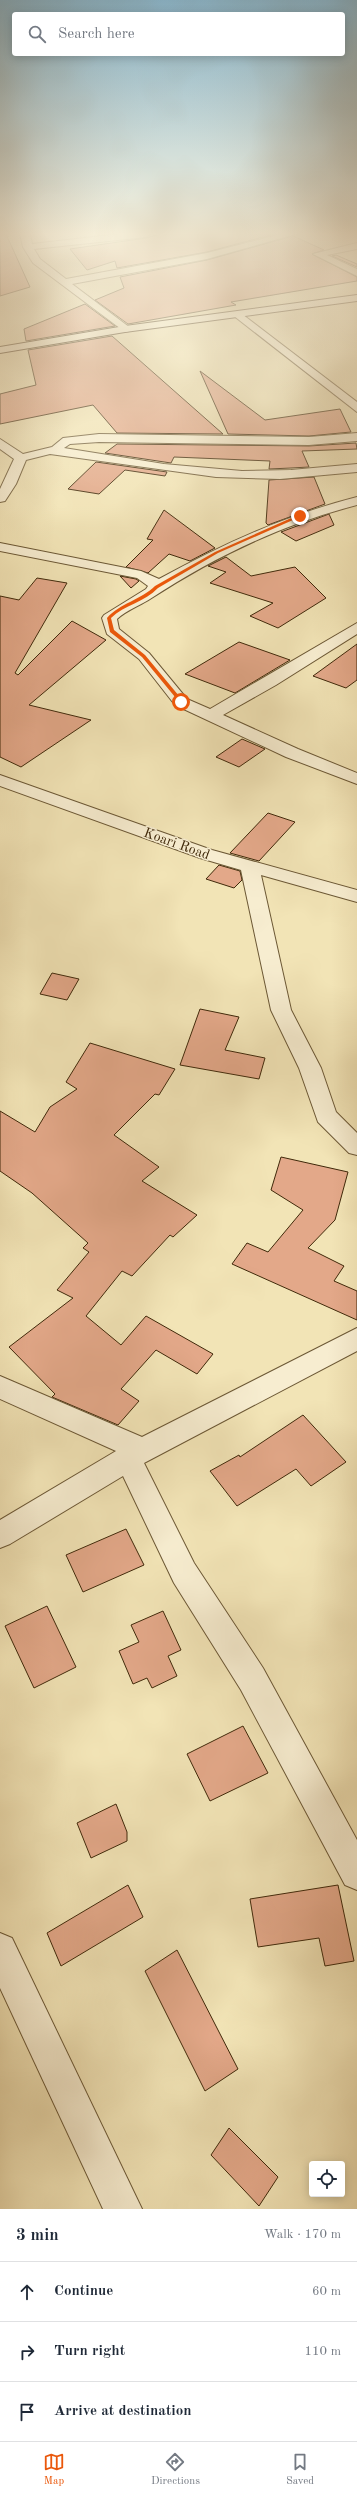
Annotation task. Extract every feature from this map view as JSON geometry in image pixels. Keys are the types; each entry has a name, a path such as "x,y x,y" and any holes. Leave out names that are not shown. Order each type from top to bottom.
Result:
{"street":[{"path":"0,350 77,337"},
{"path":"267,337 357,408"},
{"path":"21,458 50,450 67,441 99,438 309,441 357,437"},
{"path":"0,443 21,458"},
{"path":"50,450 147,466 213,473 269,475 357,468"},
{"path":"0,498 10,484 21,458"},
{"path":"357,500 300,516 217,553 156,587 150,594 116,611 109,618 112,631 144,656 181,702 292,753 357,779"},
{"path":"0,547 140,575 153,581 156,587"},
{"path":"210,716 270,682 357,627"},
{"name":"Koari Road","path":"0,780 206,854 357,896"},
{"path":"250,867 281,1010 310,1068 326,1116 357,1147"},
{"path":"0,1535 136,1454 357,1339"},
{"path":"0,1387 136,1454 184,1573 252,1679 357,1873"},
{"path":"0,1950 123,2209"}],"building":[{"path":"25,337 49,337 26,341"},
{"path":"113,337 223,434 117,433 93,405 0,424 0,394 36,385 28,350"},
{"path":"200,371 265,420 340,409 351,432 309,436 228,434"},
{"path":"356,443 357,449 302,451 309,467 269,469 270,461 174,457 171,463 105,453 117,444 309,446"},
{"path":"96,462 167,472 165,476 125,470 99,494 68,489"},
{"path":"314,477 325,504 268,525 266,523 269,480"},
{"path":"164,510 215,548 190,561 169,554 148,573 126,567 153,540 147,539"},
{"path":"329,514 334,525 296,541 281,532"},
{"path":"226,557 251,576 295,567 326,598 278,628 250,616 273,603 210,583 226,572 208,566"},
{"path":"120,576 136,579 139,581 131,588"},
{"path":"37,578 67,583 15,673 18,675 72,621 106,640 29,705 91,720 21,767 0,757 0,596 19,600"},
{"path":"239,642 290,660 235,693 185,674"},
{"path":"357,644 357,680 346,688 313,676"},
{"path":"242,739 265,749 239,767 216,757"},
{"path":"268,813 295,822 259,861 230,853"},
{"path":"219,865 240,871 242,880 234,888 206,879"},
{"path":"52,973 79,979 67,1000 40,994"},
{"path":"200,1009 239,1017 225,1050 265,1058 259,1079 180,1065"},
{"path":"90,1043 175,1069 159,1095 155,1094 114,1135 159,1167 142,1181 197,1215 173,1237 170,1235 132,1276 122,1271 86,1316 121,1345 146,1316 213,1354 197,1374 156,1350 121,1389 139,1401 118,1425 52,1397 55,1394 9,1347 73,1298 57,1290 89,1252 83,1248 88,1243 32,1193 0,1171 0,1111 35,1132 50,1107 77,1089 66,1082"},
{"path":"281,1157 348,1172 335,1220 308,1248 344,1266 334,1281 357,1291 357,1320 232,1264 247,1243 268,1252 303,1210 271,1190"},
{"path":"303,1415 346,1462 311,1486 296,1469 237,1506 210,1471 239,1455 240,1457"},
{"path":"126,1529 144,1565 83,1592 66,1555"},
{"path":"47,1606 76,1667 34,1688 5,1626"},
{"path":"163,1611 181,1650 168,1656 177,1676 152,1688 147,1678 133,1684 119,1651 139,1642 131,1625"},
{"path":"243,1726 268,1773 210,1801 187,1754"},
{"path":"116,1804 127,1832 127,1841 91,1858 77,1823"},
{"path":"128,1885 143,1917 61,1966 47,1933"},
{"path":"338,1885 354,1961 325,1966 319,1938 258,1947 250,1899"},
{"path":"177,1950 238,2069 205,2091 145,1971"},
{"path":"229,2128 278,2177 259,2206 211,2155"}],"route":[{"path":"181,702 144,656 112,631 109,618 116,611 150,594 156,587 217,553 300,516"}]}
